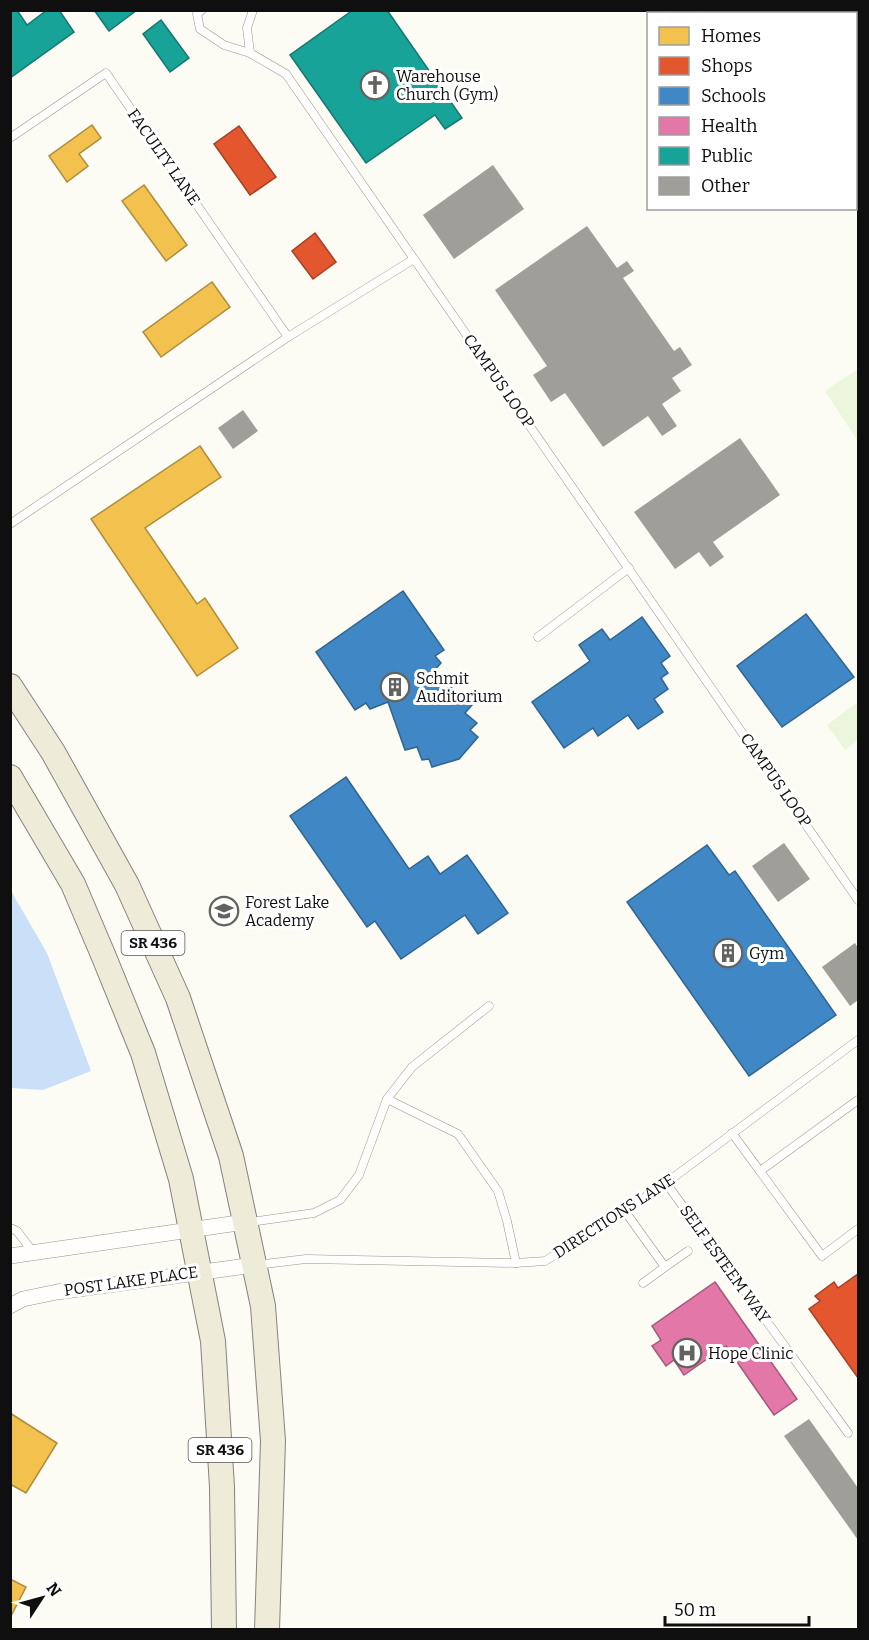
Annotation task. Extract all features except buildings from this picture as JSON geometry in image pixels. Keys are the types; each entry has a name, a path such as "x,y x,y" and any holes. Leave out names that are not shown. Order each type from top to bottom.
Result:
{"main road":[{"name":"SR 436","path":"10,686 53,753 128,885 178,998 231,1156 263,1306 273,1441 267,1629"},
{"name":"SR 436","path":"10,777 72,884 143,1053 181,1179 213,1341 222,1487 224,1629"}],"street":[{"path":"10,1256 245,1222"},
{"name":"POST LAKE PLACE","path":"10,1306 23,1299 57,1292 254,1265"}],"lane":[{"name":"CAMPUS LOOP","path":"202,10 197,14 200,29 224,45 250,53 286,74 858,900"},
{"path":"250,53 247,28 254,10"},
{"name":"FACULTY LANE","path":"10,138 106,73 288,337"},
{"path":"10,524 288,337 414,259"},
{"path":"538,637 628,568"},
{"path":"245,1222 314,1213 340,1200 359,1175 387,1099 412,1067 489,1006"},
{"name":"DIRECTIONS LANE","path":"254,1265 306,1259 516,1263 545,1261 666,1183 858,1040"},
{"path":"387,1099 458,1134 498,1191 516,1263"},
{"path":"760,1171 858,1100"},
{"path":"732,1133 822,1256 858,1229"},
{"name":"SELF ESTEEM WAY","path":"666,1183 848,1433"},
{"path":"624,1210 665,1267"},
{"path":"10,1228 17,1231 33,1252"},
{"path":"643,1283 688,1251"}],"green space":[{"path":"858,11 858,95 857,12 761,12"},
{"path":"858,369 858,441 825,391"},
{"path":"858,702 858,740 845,750 827,725"}],"water":[{"path":"11,891 47,953 91,1071 43,1090 11,1088"}],"place":[{"name":"Warehouse Church (Gym)","path":"375,85"},
{"name":"Schmit Auditorium","path":"395,687"},
{"name":"Forest Lake Academy","path":"224,911"},
{"name":"Gym","path":"728,953"},
{"name":"Hope Clinic","path":"687,1353"}]}
